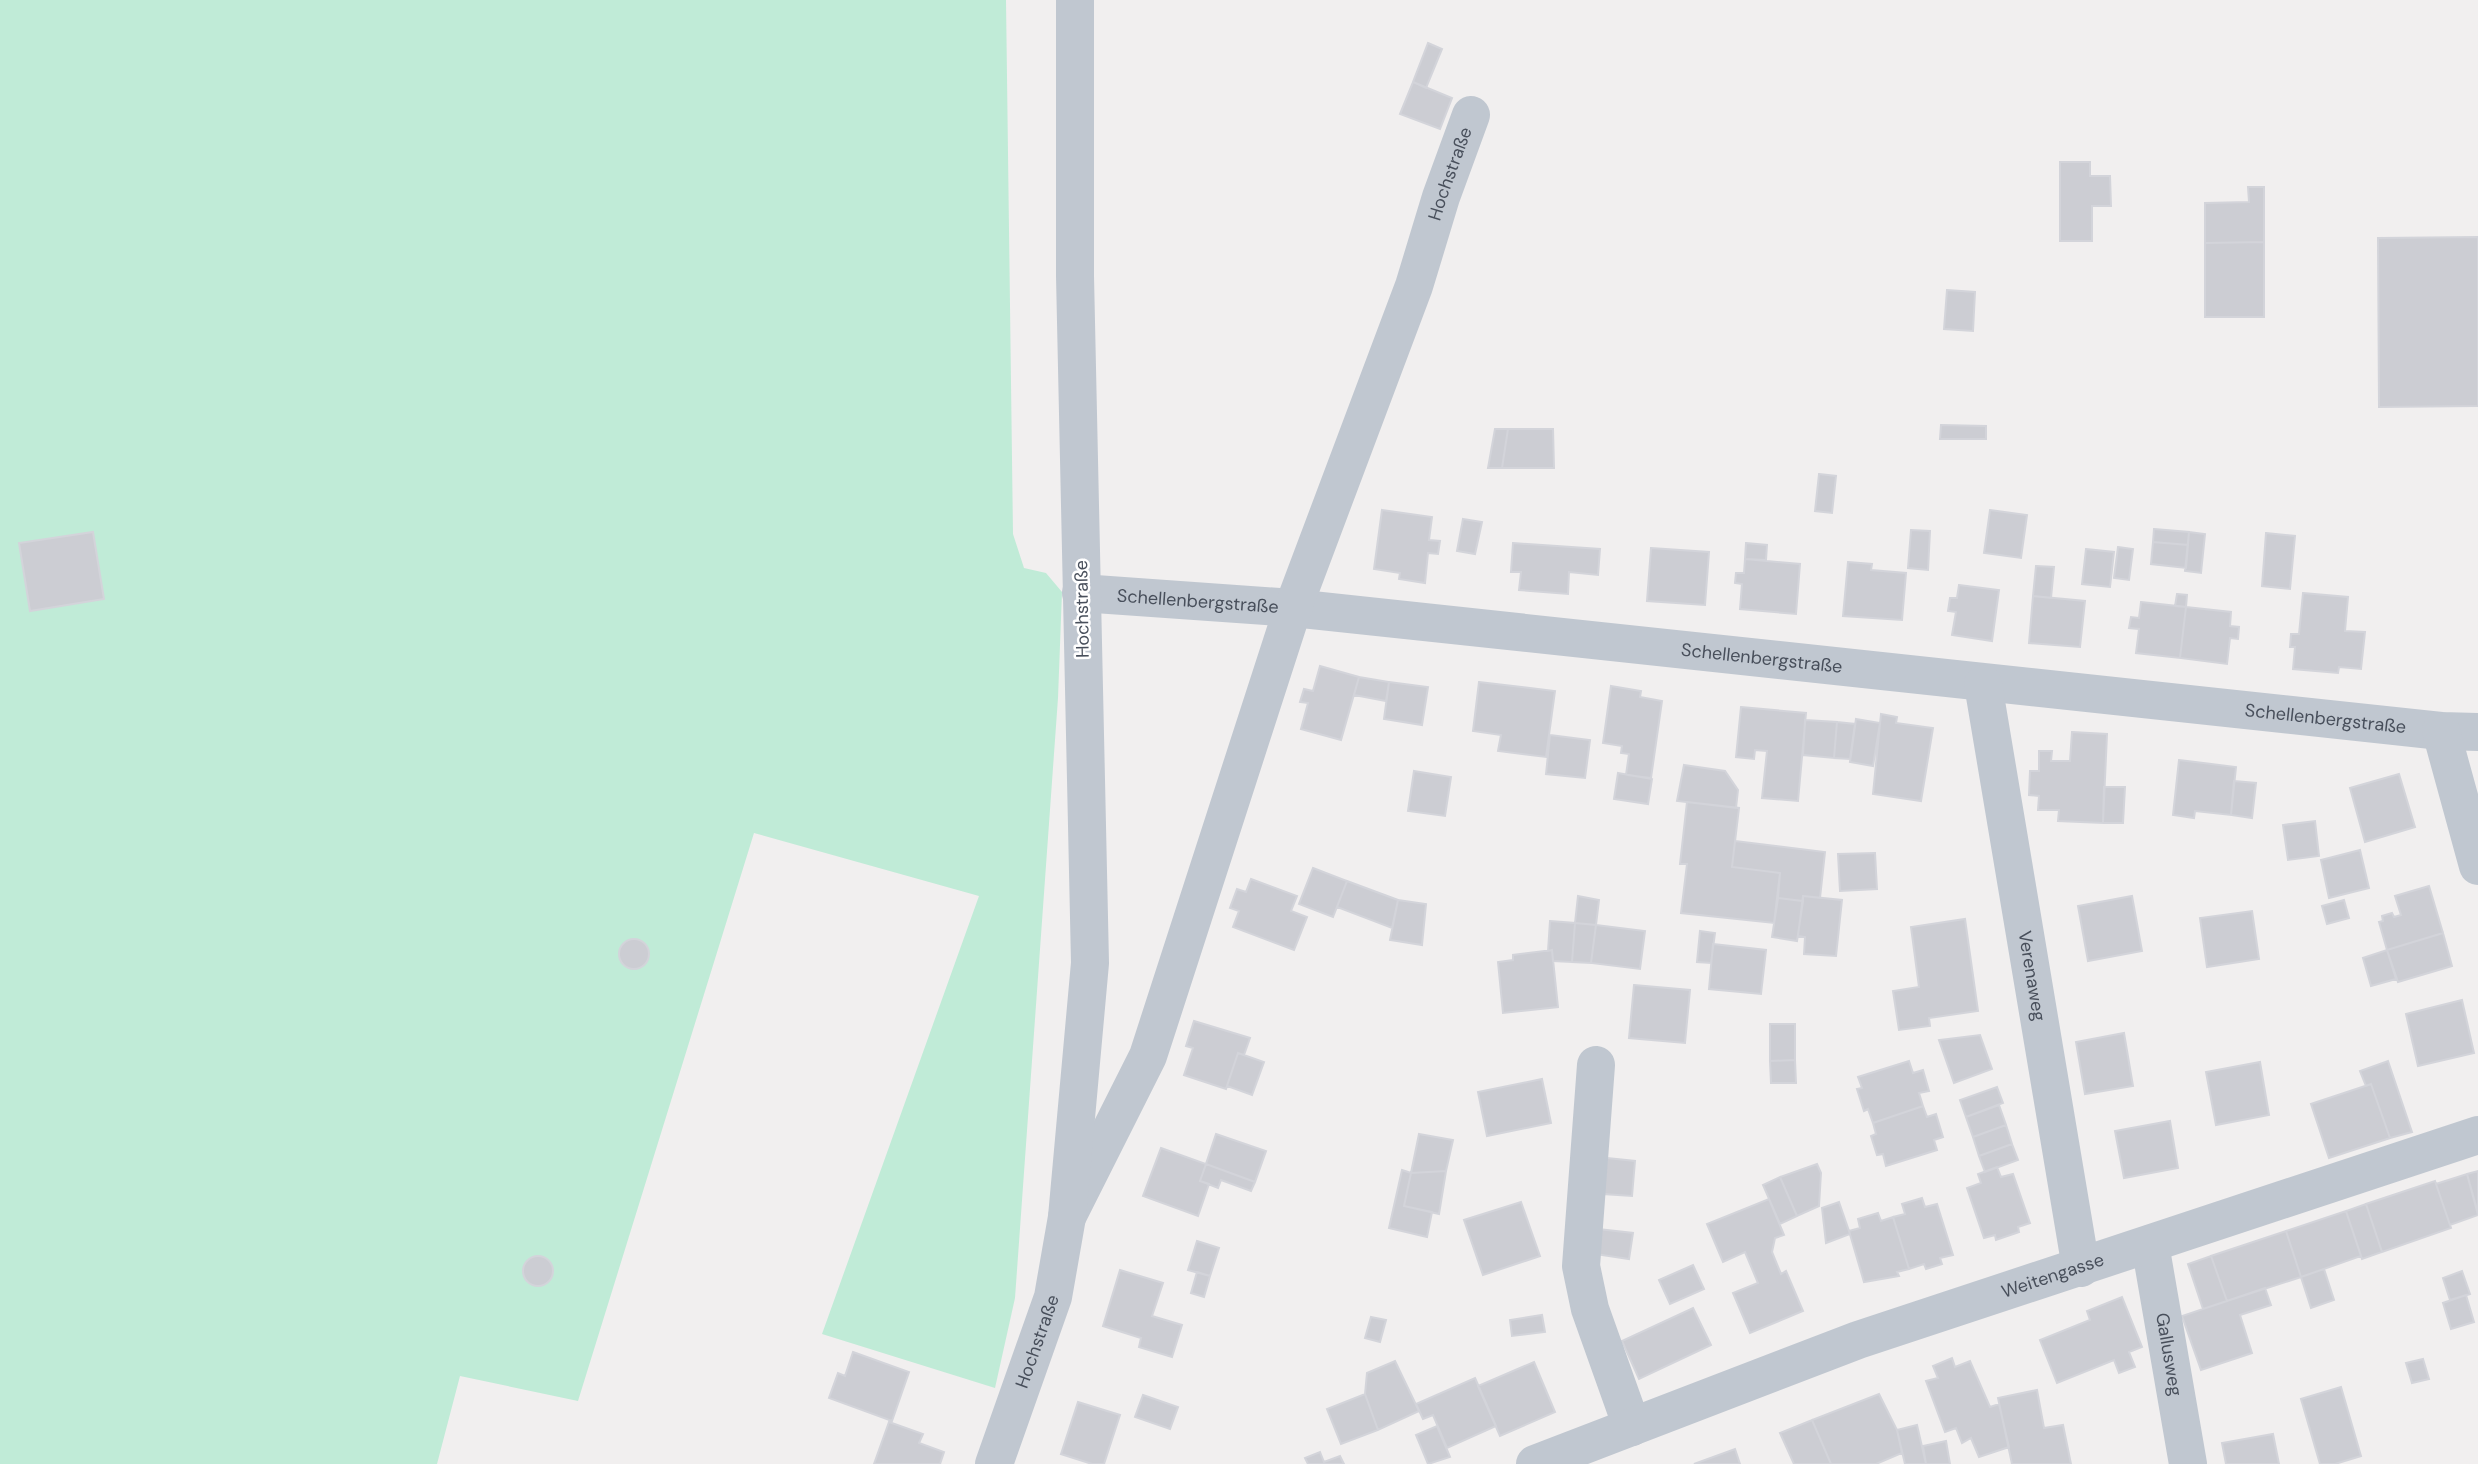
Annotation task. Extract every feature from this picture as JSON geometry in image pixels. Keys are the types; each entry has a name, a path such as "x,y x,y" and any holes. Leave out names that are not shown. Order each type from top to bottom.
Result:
{"street":[{"name":"Hochstraße","path":"993,1464 1053,1297 1068,1217 1090,963 1081,593 1075,0"},
{"name":"Hochstraße","path":"1068,1217 1148,1056 1293,608 1414,286 1441,197 1471,115"},
{"name":"Schellenbergstraße","path":"1081,593 1293,608 1983,684 2460,731 2478,866"},
{"name":"Verenaweg","path":"1983,684 2081,1268"},
{"path":"1596,1065 1581,1266 1590,1309 1632,1427"},
{"name":"Weitengasse","path":"1535,1464 1858,1340 2478,1135"},
{"name":"Gallusweg","path":"2150,1244 2188,1464"}],"green space":[{"path":"0,0 1006,0 1013,534 1024,568 1046,573 1062,592 1058,698 1015,1298 995,1388 822,1334 979,896 754,833 578,1401 460,1376 437,1464 0,1464"}],"building":[{"path":"1428,43 1442,49 1426,88 1413,82"},
{"path":"1413,82 1452,98 1440,129 1400,114"},
{"path":"2060,162 2090,162 2090,176 2110,176 2111,206 2092,206 2092,241 2060,241"},
{"path":"2248,187 2264,187 2264,242 2205,243 2205,203 2249,202"},
{"path":"2478,237 2478,406 2379,407 2378,238"},
{"path":"2264,242 2264,317 2205,317 2205,243"},
{"path":"1947,290 1975,292 1973,331 1944,329"},
{"path":"1941,425 1986,426 1986,439 1940,439"},
{"path":"1495,429 1508,429 1502,468 1488,468"},
{"path":"1508,429 1553,429 1554,468 1502,468"},
{"path":"1819,474 1836,476 1832,513 1815,511"},
{"path":"1382,510 1432,517 1429,540 1440,541 1438,554 1428,553 1425,583 1399,579 1400,573 1374,569"},
{"path":"1990,510 2027,515 2021,558 1984,553"},
{"path":"1463,519 1482,522 1475,554 1457,551"},
{"path":"2154,529 2189,532 2188,545 2153,542"},
{"path":"1911,530 1930,531 1928,570 1908,568"},
{"path":"93,532 104,599 30,611 19,543"},
{"path":"2189,532 2205,534 2201,573 2185,571"},
{"path":"2266,533 2295,536 2290,589 2262,586"},
{"path":"2153,542 2188,545 2186,568 2151,564"},
{"path":"1513,543 1600,549 1598,575 1569,572 1568,594 1519,590 1521,572 1511,572"},
{"path":"1746,543 1767,545 1766,560 1745,559"},
{"path":"2118,547 2133,549 2129,580 2114,578"},
{"path":"1651,548 1709,552 1705,605 1647,601"},
{"path":"2086,549 2114,552 2110,587 2082,584"},
{"path":"1745,559 1800,564 1796,614 1740,609 1742,584 1735,583 1736,573 1744,573"},
{"path":"1848,562 1872,564 1871,570 1906,573 1902,620 1843,616"},
{"path":"2036,566 2054,567 2051,598 2033,596"},
{"path":"1959,585 1999,590 1992,641 1952,635 1956,612 1948,611 1950,598 1957,598"},
{"path":"2303,593 2348,597 2345,631 2365,632 2361,669 2339,667 2338,673 2293,669 2295,647 2290,647 2291,634 2299,634"},
{"path":"2177,594 2187,595 2186,607 2175,606"},
{"path":"2033,596 2085,601 2080,647 2029,643"},
{"path":"2141,602 2186,607 2180,658 2136,653 2139,629 2129,628 2131,617 2139,618"},
{"path":"2186,607 2231,612 2230,626 2239,627 2238,639 2230,638 2227,664 2180,658"},
{"path":"1320,666 1359,677 1341,740 1301,729 1308,703 1300,702 1304,689 1313,691"},
{"path":"1359,677 1389,682 1386,701 1354,695"},
{"path":"1389,682 1428,687 1422,725 1384,719"},
{"path":"1479,682 1555,691 1546,757 1498,751 1501,735 1473,731"},
{"path":"1611,686 1641,691 1640,697 1662,701 1651,778 1626,775 1629,754 1621,753 1622,746 1603,743"},
{"path":"1741,707 1806,713 1798,801 1762,798 1767,751 1755,750 1754,759 1736,757"},
{"path":"1881,714 1897,717 1896,723 1933,728 1921,801 1873,794"},
{"path":"1856,719 1880,723 1873,766 1850,762"},
{"path":"1805,720 1837,722 1834,758 1803,755"},
{"path":"1837,722 1855,724 1850,759 1834,758"},
{"path":"2072,732 2107,734 2103,823 2058,821 2059,810 2038,810 2039,796 2029,795 2030,771 2039,771 2039,751 2052,751 2051,761 2070,761"},
{"path":"1550,735 1590,740 1585,778 1546,774"},
{"path":"2179,760 2236,767 2231,815 2195,811 2194,818 2173,815"},
{"path":"1684,765 1725,771 1738,790 1736,808 1677,801"},
{"path":"1414,771 1451,777 1445,816 1408,811"},
{"path":"1618,773 1652,779 1648,804 1614,799"},
{"path":"2399,774 2415,827 2365,842 2350,788"},
{"path":"2234,781 2256,783 2252,818 2231,815"},
{"path":"2104,787 2125,787 2123,823 2103,823"},
{"path":"1687,802 1739,808 1732,867 1780,873 1774,923 1681,913 1687,864 1680,864"},
{"path":"2315,821 2319,856 2288,860 2283,825"},
{"path":"1735,841 1825,852 1820,898 1803,896 1803,901 1778,898 1780,873 1732,867"},
{"path":"2360,850 2369,888 2329,898 2321,860"},
{"path":"1875,853 1877,889 1840,891 1838,854"},
{"path":"1313,868 1347,881 1333,917 1299,904"},
{"path":"1251,879 1297,896 1291,911 1307,917 1294,950 1233,927 1239,911 1230,908 1237,889 1246,892"},
{"path":"1347,881 1398,900 1392,928 1337,907"},
{"path":"2429,886 2443,933 2387,950 2379,922 2383,921 2382,916 2392,913 2394,917 2401,915 2395,896"},
{"path":"1578,896 1599,900 1596,925 1575,923"},
{"path":"1803,896 1842,900 1836,956 1804,954 1805,937 1798,936"},
{"path":"2132,896 2142,951 2088,961 2078,906"},
{"path":"1778,898 1803,901 1797,941 1772,937"},
{"path":"1398,900 1426,904 1422,945 1390,940"},
{"path":"2344,900 2349,918 2327,924 2322,906"},
{"path":"2252,911 2259,959 2207,967 2200,918"},
{"path":"1965,919 1978,1011 1929,1018 1930,1026 1899,1030 1893,991 1919,987 1911,927"},
{"path":"1550,921 1575,923 1572,962 1553,961 1552,950 1548,951"},
{"path":"1575,923 1596,925 1591,963 1572,962"},
{"path":"1596,925 1645,931 1640,969 1591,963"},
{"path":"1700,931 1715,933 1711,963 1697,962"},
{"path":"2443,933 2452,966 2398,982 2387,950"},
{"path":"634,939 645,943 649,954 645,965 634,969 623,965 619,954 623,943"},
{"path":"1713,944 1766,950 1761,994 1709,989"},
{"path":"1552,950 1558,1007 1503,1013 1498,962 1513,960 1513,955"},
{"path":"2387,950 2396,979 2371,986 2363,958"},
{"path":"1634,985 1690,990 1685,1043 1629,1038"},
{"path":"2462,1000 2474,1053 2418,1066 2406,1014"},
{"path":"1194,1021 1250,1038 1244,1055 1238,1053 1226,1089 1184,1075 1193,1048 1186,1046"},
{"path":"1770,1024 1795,1024 1795,1060 1770,1061"},
{"path":"2124,1033 2133,1086 2085,1094 2076,1042"},
{"path":"1980,1035 1992,1069 1954,1083 1939,1040"},
{"path":"1238,1053 1264,1062 1252,1095 1227,1086"},
{"path":"1795,1060 1796,1083 1771,1083 1770,1061"},
{"path":"1909,1061 1913,1073 1923,1070 1929,1091 1919,1093 1923,1106 1873,1123 1868,1109 1864,1111 1857,1089 1862,1088 1858,1077"},
{"path":"2388,1061 2412,1132 2390,1138 2371,1084 2366,1086 2360,1071"},
{"path":"2260,1062 2269,1115 2216,1125 2206,1072"},
{"path":"1542,1079 1551,1123 1487,1136 1478,1092"},
{"path":"2371,1084 2390,1138 2329,1158 2311,1104"},
{"path":"1997,1087 2003,1103 1966,1117 1960,1100"},
{"path":"1999,1105 2006,1125 1973,1137 1966,1117"},
{"path":"1923,1106 1927,1117 1936,1114 1943,1137 1934,1140 1937,1150 1886,1166 1883,1154 1877,1155 1871,1136 1876,1134 1873,1123"},
{"path":"2170,1121 2178,1168 2124,1178 2115,1131"},
{"path":"2006,1125 2012,1144 1979,1156 1973,1137"},
{"path":"1216,1134 1266,1151 1255,1182 1206,1164"},
{"path":"1419,1134 1453,1140 1446,1171 1411,1173"},
{"path":"2012,1144 2018,1160 1985,1172 1979,1156"},
{"path":"1161,1148 1206,1164 1200,1181 1209,1184 1198,1216 1143,1196"},
{"path":"1607,1158 1635,1161 1632,1196 1603,1194"},
{"path":"1206,1164 1255,1182 1251,1191 1221,1180 1218,1188 1200,1181"},
{"path":"1817,1164 1821,1173 1819,1206 1797,1216 1780,1177"},
{"path":"1997,1167 2001,1177 2013,1174 2030,1223 2018,1227 2019,1232 1996,1240 1995,1235 1984,1238 1967,1188 1981,1183 1978,1174"},
{"path":"1402,1170 1411,1173 1404,1206 1432,1212 1427,1237 1389,1228"},
{"path":"1446,1171 1439,1214 1404,1206 1411,1173"},
{"path":"2478,1171 2478,1213 2467,1174"},
{"path":"2467,1174 2478,1215 2450,1225 2436,1184"},
{"path":"1780,1177 1797,1216 1780,1224 1763,1185"},
{"path":"2435,1181 2451,1228 2382,1252 2366,1204"},
{"path":"1922,1198 1925,1207 1937,1204 1953,1255 1940,1258 1942,1264 1926,1269 1924,1264 1909,1269 1893,1217 1905,1214 1902,1204"},
{"path":"1769,1199 1784,1235 1775,1238 1772,1252 1781,1274 1786,1271 1803,1311 1750,1333 1733,1293 1758,1283 1745,1252 1723,1262 1707,1224"},
{"path":"1521,1202 1540,1256 1483,1275 1464,1220"},
{"path":"1839,1202 1850,1234 1826,1243 1822,1208"},
{"path":"2366,1204 2382,1252 2362,1259 2346,1211"},
{"path":"2346,1211 2361,1256 2301,1277 2286,1231"},
{"path":"1878,1213 1881,1221 1893,1217 1909,1269 1897,1272 1899,1276 1864,1282 1849,1231 1860,1228 1858,1219"},
{"path":"1598,1229 1633,1233 1629,1259 1595,1254"},
{"path":"2286,1231 2301,1277 2227,1301 2211,1256"},
{"path":"1197,1241 1219,1248 1210,1276 1188,1270"},
{"path":"538,1256 549,1260 553,1271 549,1282 538,1286 527,1282 523,1271 527,1260"},
{"path":"2211,1256 2227,1301 2203,1309 2188,1264"},
{"path":"1693,1265 1704,1289 1670,1304 1659,1280"},
{"path":"2324,1269 2334,1300 2311,1308 2301,1277"},
{"path":"1120,1270 1163,1283 1152,1316 1182,1325 1172,1357 1139,1347 1141,1338 1103,1326"},
{"path":"2462,1271 2470,1294 2450,1300 2443,1278"},
{"path":"1197,1272 1210,1276 1204,1297 1191,1293"},
{"path":"2265,1288 2271,1305 2240,1315 2252,1353 2201,1370 2182,1316"},
{"path":"2466,1295 2474,1322 2451,1329 2443,1303"},
{"path":"2122,1297 2142,1347 2129,1352 2135,1367 2119,1373 2114,1360 2057,1383 2040,1340 2090,1320 2087,1311"},
{"path":"1693,1308 1711,1345 1639,1379 1622,1341"},
{"path":"1542,1315 1545,1332 1512,1336 1510,1320"},
{"path":"1371,1317 1386,1320 1380,1342 1365,1338"},
{"path":"853,1352 909,1372 892,1421 829,1398 838,1373 845,1376"},
{"path":"1952,1358 1955,1367 1970,1361 1990,1407 1999,1404 2009,1447 1979,1457 1971,1438 1962,1443 1956,1428 1945,1432 1926,1381 1938,1378 1933,1366"},
{"path":"2423,1359 2429,1379 2412,1383 2406,1363"},
{"path":"1395,1361 1419,1411 1378,1430 1365,1394 1367,1373"},
{"path":"1534,1362 1555,1412 1500,1436 1478,1386"},
{"path":"1475,1378 1496,1426 1447,1448 1433,1415 1423,1419 1416,1404"},
{"path":"2341,1387 2361,1456 2335,1464 2320,1464 2301,1399"},
{"path":"2037,1390 2044,1428 2063,1425 2071,1464 2012,1464 1998,1398"},
{"path":"1365,1394 1378,1430 1341,1444 1327,1409"},
{"path":"1879,1394 1897,1430 1902,1453 1876,1464 1831,1464 1812,1420"},
{"path":"1143,1395 1178,1407 1170,1429 1135,1417"},
{"path":"1078,1402 1120,1415 1104,1464 1092,1464 1061,1454"},
{"path":"1812,1420 1831,1464 1794,1464 1780,1433"},
{"path":"889,1422 923,1434 919,1443 944,1452 940,1464 874,1464"},
{"path":"1917,1425 1926,1464 1905,1464 1897,1430"},
{"path":"1437,1426 1450,1457 1428,1464 1416,1435"},
{"path":"2273,1434 2279,1464 2226,1464 2222,1443"},
{"path":"1946,1441 1950,1464 1926,1464 1923,1446"},
{"path":"1735,1449 1740,1464 1694,1464"},
{"path":"1320,1452 1324,1462 1340,1456 1344,1464 1308,1464 1305,1458"}]}
